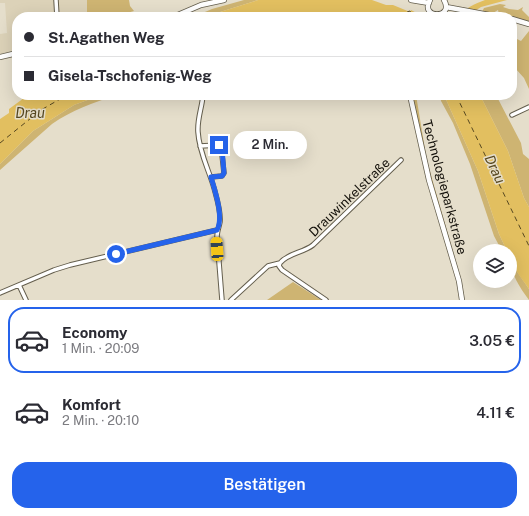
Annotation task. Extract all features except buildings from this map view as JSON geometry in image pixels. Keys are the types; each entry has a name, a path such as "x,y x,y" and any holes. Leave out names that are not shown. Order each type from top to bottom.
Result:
{"street":[{"path":"56,0 57,12"},
{"path":"199,0 201,5"},
{"path":"185,12 201,5 224,0"},
{"path":"411,0 429,1 429,12"},
{"path":"443,12 446,7 444,0"},
{"path":"446,7 468,12"},
{"path":"517,20 529,24"},
{"path":"0,57 12,54"},
{"path":"202,100 198,124 200,146 211,177 219,209 220,221 217,230 222,300"},
{"name":"Technologieparkstraße","path":"411,100 429,180 459,281 462,300"},
{"path":"512,116 529,107"},
{"path":"200,146 221,146 224,173 222,176 211,177"},
{"name":"Drauwinkelstraße","path":"231,300 268,266 280,263 287,257 313,245 401,160"},
{"path":"0,293 54,270 80,262 217,230"},
{"path":"280,263 279,266 282,270 326,300"},
{"path":"18,285 26,300"}],"shaded area":[{"path":"0,0 87,0 87,12 12,12 12,51 0,54 0,34 7,33 5,3 0,3"},
{"path":"87,0 129,0 130,6 134,11 130,12 87,12"},
{"path":"244,0 258,0 220,12 205,12"},
{"path":"500,4 506,5 503,7 509,9 518,10 523,7 522,10 529,17 529,21 517,18 517,12 498,12 498,10 495,12 482,12 484,8"},
{"path":"529,31 529,89 524,78 517,70 517,39 521,41"},
{"path":"88,100 102,100 83,107 52,124 0,170 0,164 33,131 74,105"},
{"path":"412,100 417,100 427,161 460,276 428,170"},
{"path":"441,100 446,100 478,171 504,244 498,244 494,236 470,164 453,123"},
{"path":"482,100 499,100 521,143 523,154 529,159 529,207 524,198 508,151"},
{"path":"517,271 529,289 529,300 517,281"},
{"path":"293,282 321,300 267,300"}],"water":[{"path":"258,0 372,0 386,5 393,5 410,12 220,12"},
{"path":"485,0 507,0 481,7 474,12 463,12"},
{"name":"Drau","path":"21,100 88,100 74,105 33,131 0,164 0,119 9,113 9,109"},
{"name":"Drau","path":"446,100 482,100 508,151 524,198 529,207 529,289 517,272 517,244 504,244 478,171"}],"ferry route":[{"path":"407,12 410,12"},
{"path":"0,143 41,110 58,100"},
{"path":"458,100 529,246"}],"route":[{"path":"116,254 217,230 220,221 219,209 211,177 224,175 222,148 219,145"}]}
